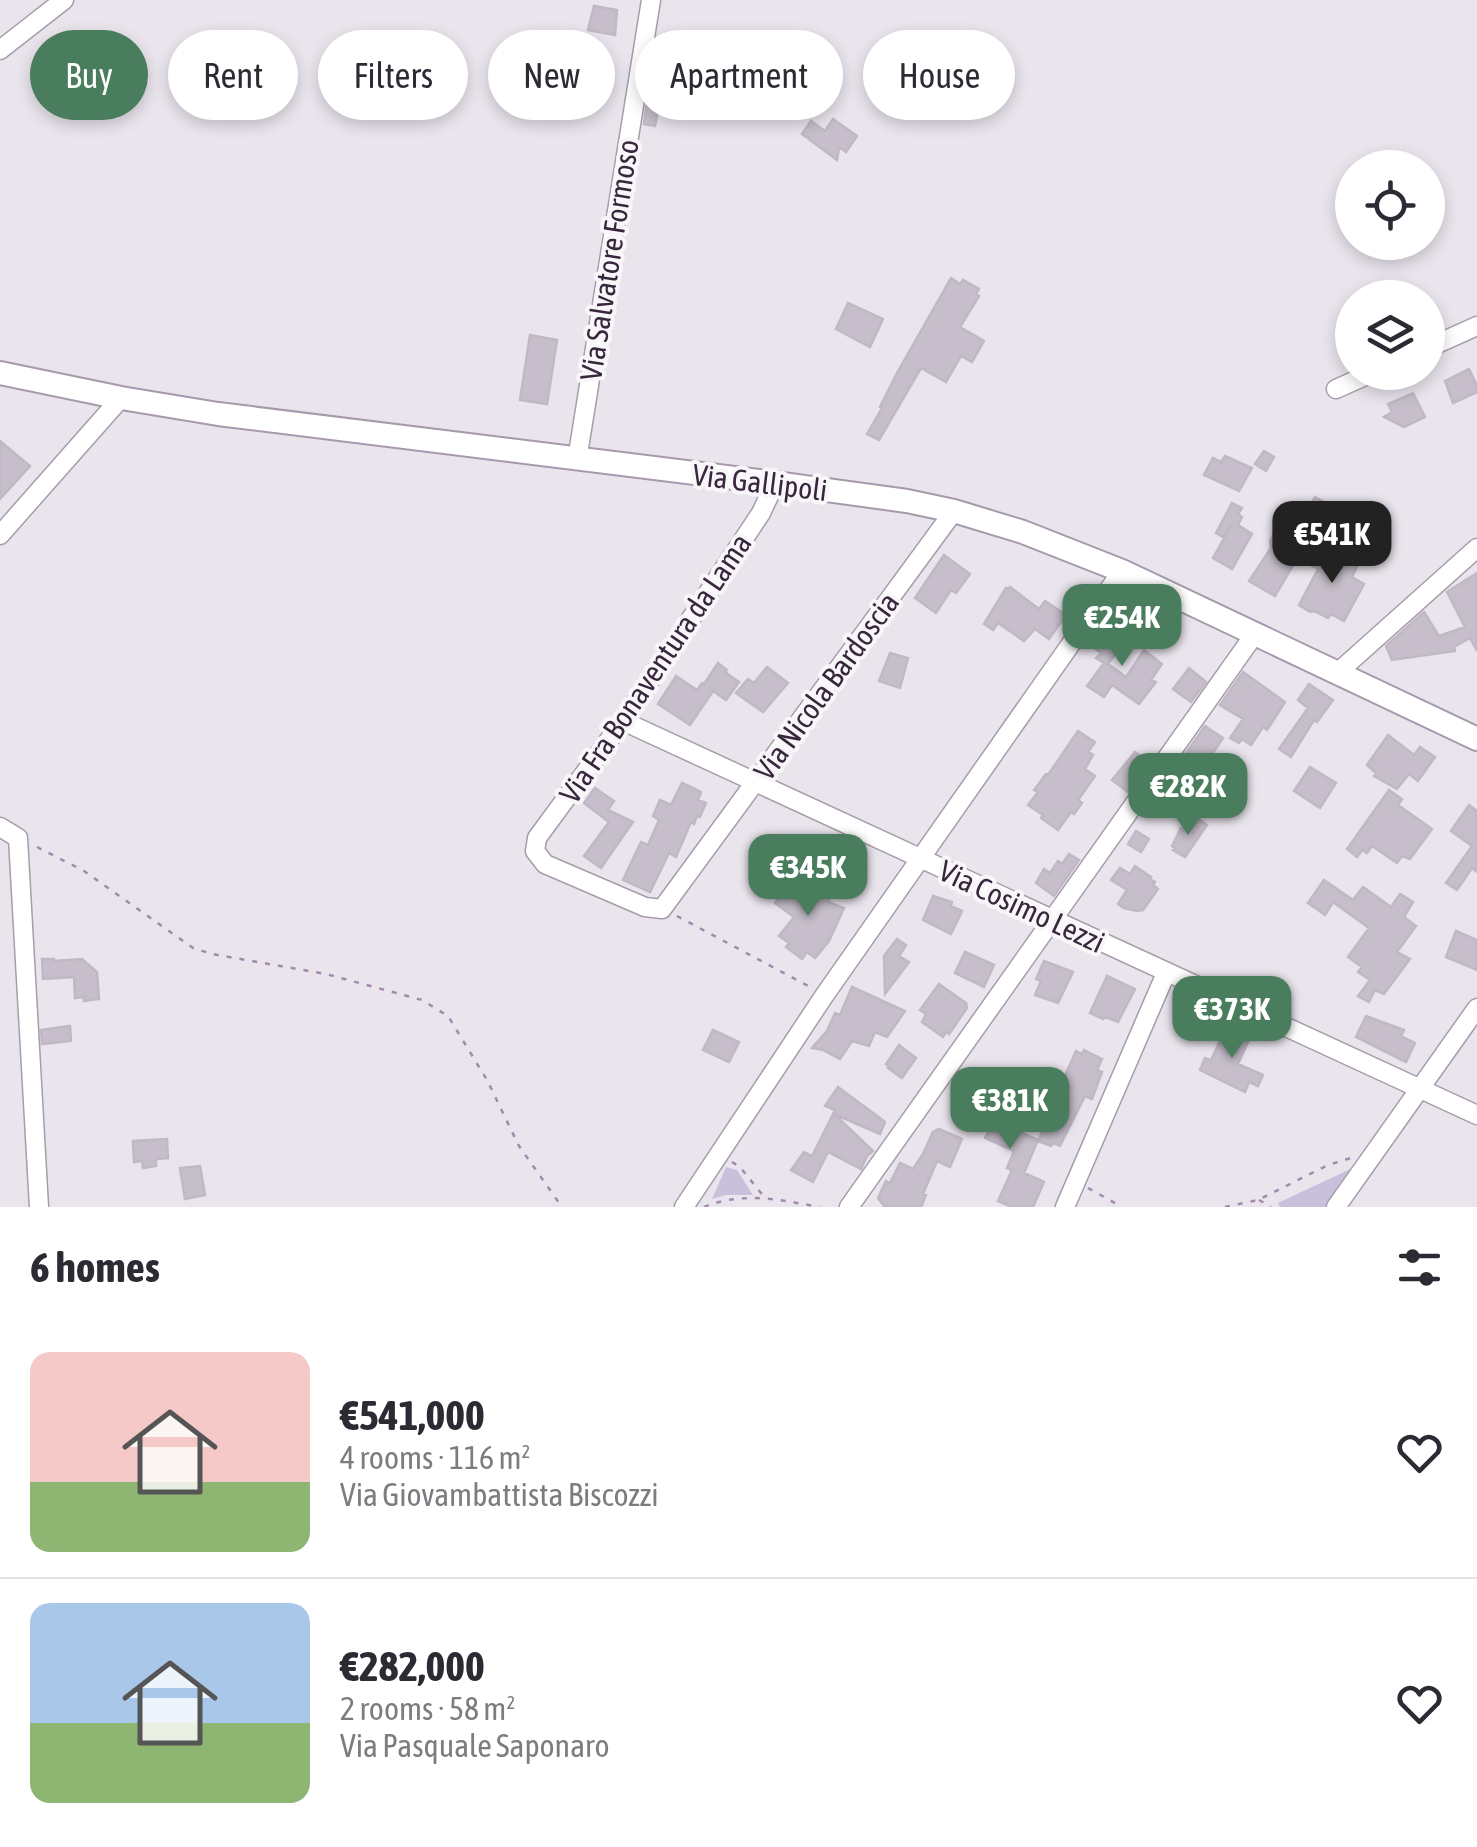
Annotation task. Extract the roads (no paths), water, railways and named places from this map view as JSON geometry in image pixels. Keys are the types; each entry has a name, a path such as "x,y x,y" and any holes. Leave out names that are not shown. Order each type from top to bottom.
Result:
{"main road":[{"name":"Via Gallipoli","path":"0,373 218,414 776,483 954,511 1023,532 1122,571 1477,739"}],"street":[{"path":"0,50 64,0"},
{"name":"Via Salvatore Formoso","path":"577,460 651,0"},
{"path":"1445,340 1477,326"},
{"path":"0,535 121,398"},
{"name":"Via Fra Bonaventura da Lama","path":"662,909 645,907 546,864 535,852 537,838 623,720 760,514 776,483"},
{"name":"Via Nicola Bardoscia","path":"662,909 954,511"},
{"path":"1336,674 1477,548"},
{"path":"684,1207 824,996 1122,571"},
{"path":"849,1207 1254,636"},
{"name":"Via Cosimo Lezzi","path":"623,720 1477,1115"},
{"path":"0,826 18,838 40,1207"},
{"path":"1065,1207 1166,972"},
{"path":"1336,1207 1477,1008"}]}
